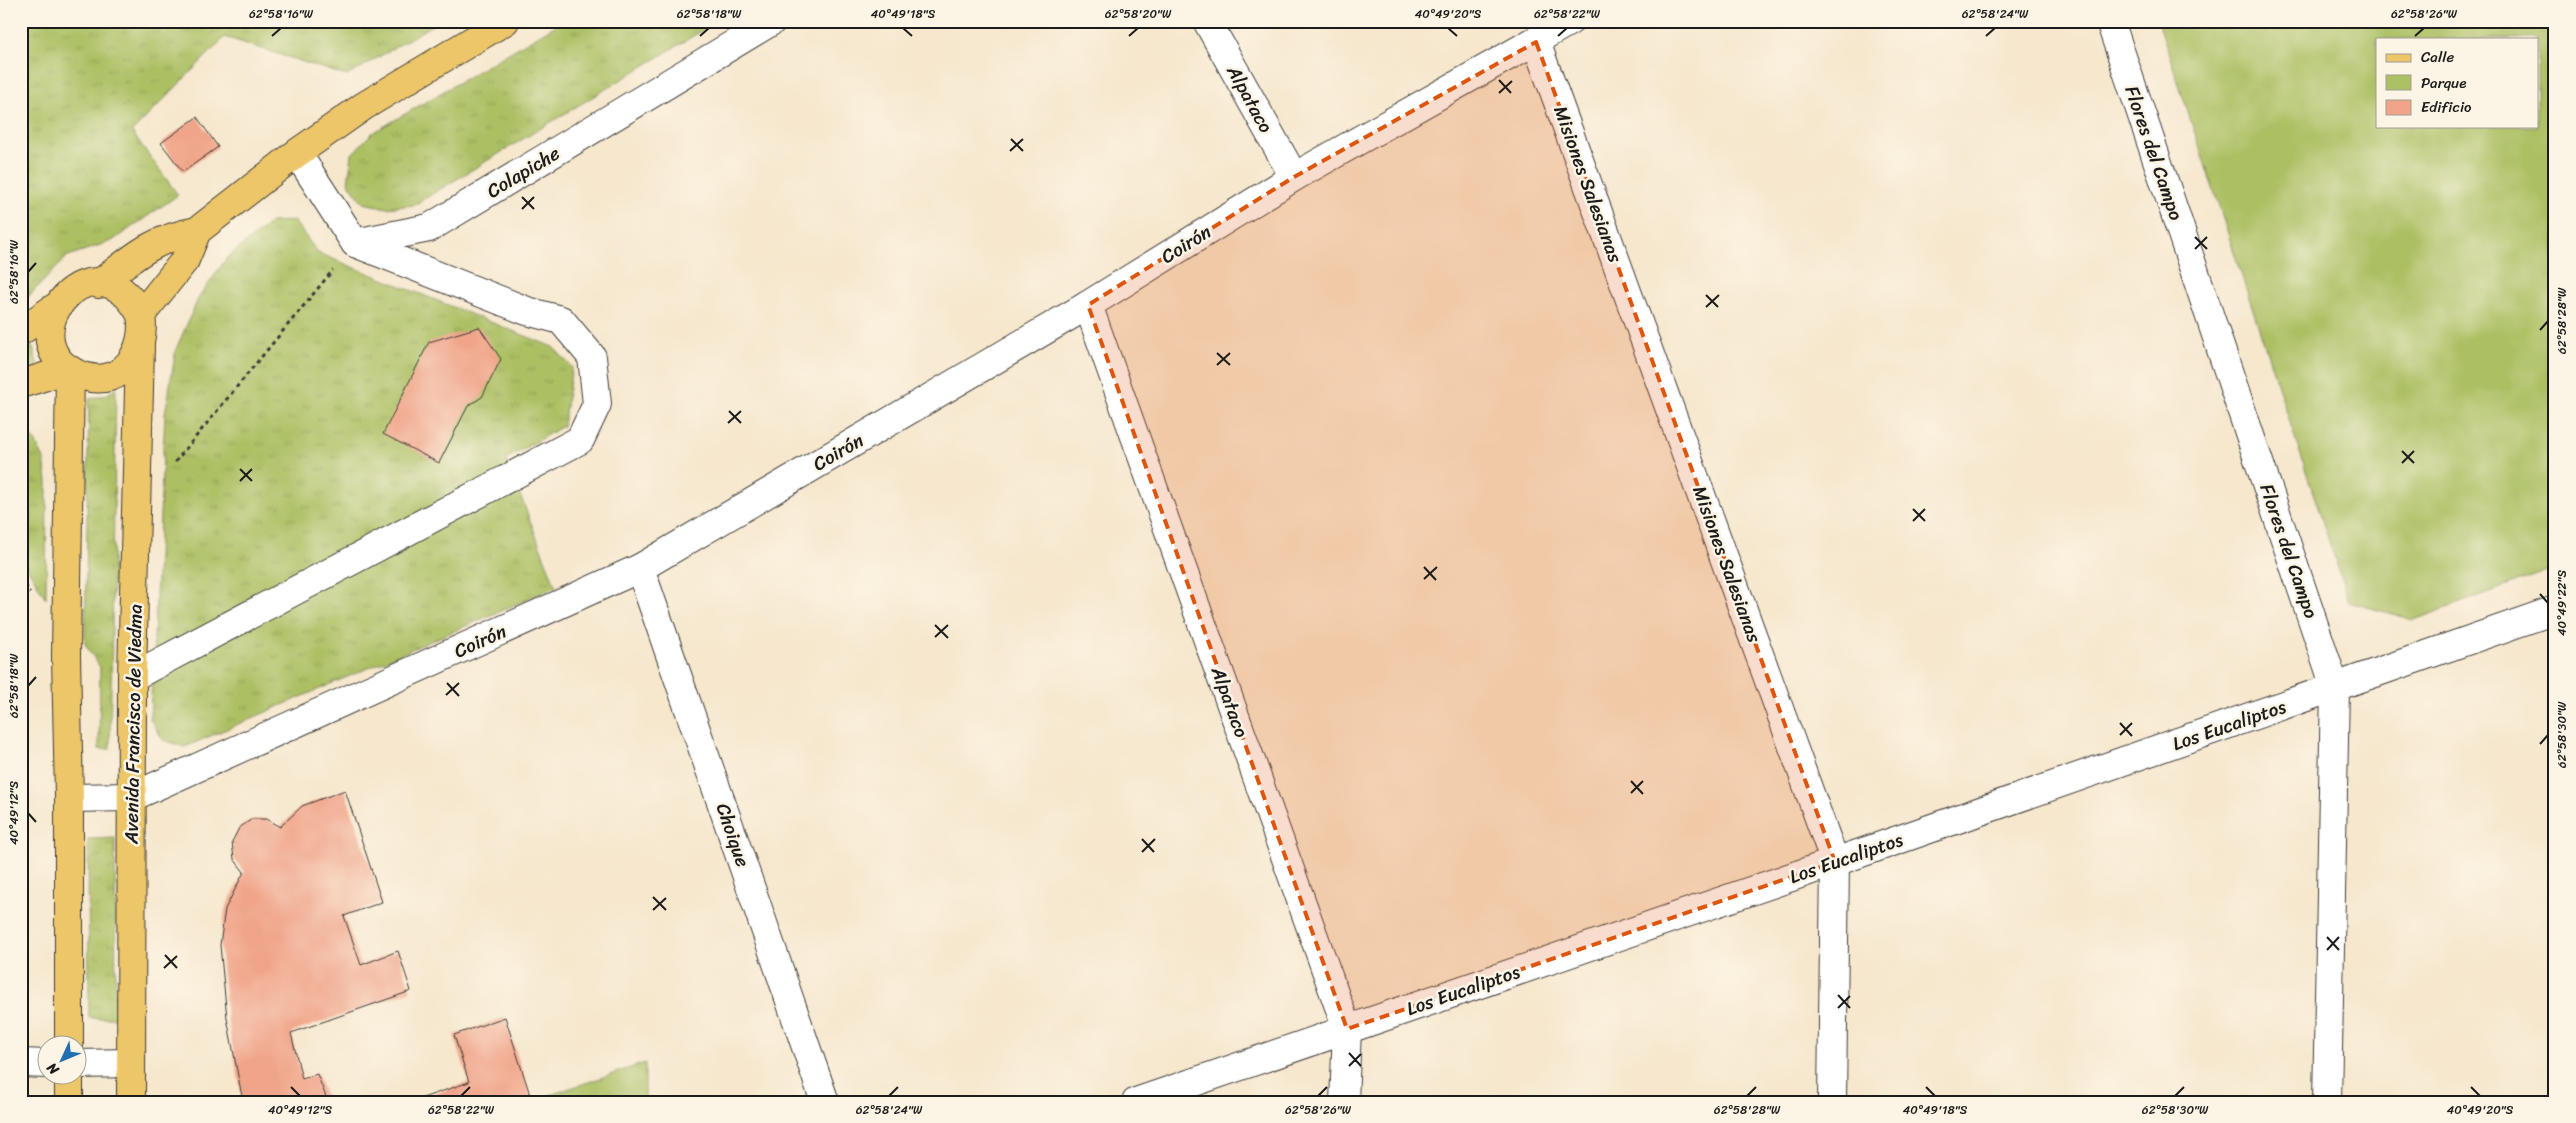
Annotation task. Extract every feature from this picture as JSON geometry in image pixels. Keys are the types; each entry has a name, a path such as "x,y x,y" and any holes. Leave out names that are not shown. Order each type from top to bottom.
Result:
{"main road":[{"path":"99,284 140,252 174,235 197,231 297,153 364,106 505,21"},
{"path":"141,315 185,260 197,231"},
{"path":"99,284 120,290 133,301 141,315 144,331 140,347 132,362 120,372 105,378 90,378 70,370 53,352 49,338 49,322 54,308 63,296 76,287 99,284"},
{"path":"21,331 54,308"},
{"name":"Avenida Francisco de Viedma","path":"131,1102 132,677 140,347"},
{"path":"21,384 70,370"},
{"path":"69,1036 69,798 66,656 70,370"},
{"path":"69,1086 69,1102"}],"street":[{"name":"Colapiche","path":"356,243 429,228 772,21"},
{"name":"Alpataco","path":"1207,21 1294,176"},
{"name":"Coirón","path":"69,798 132,797 640,568 1088,306 1294,176 1536,42 1570,21"},
{"name":"Flores del Campo","path":"2110,21 2335,687 2327,1102"},
{"name":"Misiones Salesianas","path":"1536,42 1835,862 1832,1102"},
{"path":"132,677 580,440 598,404 592,357 561,320 527,311 356,243 297,153"},
{"name":"Alpataco","path":"1088,306 1347,1029 1344,1102"},
{"name":"Choique","path":"640,568 825,1102"},
{"name":"Los Eucaliptos","path":"1136,1102 1835,862 2555,610"},
{"path":"21,1064 38,1064"},
{"path":"88,1064 131,1064"}],"path":[{"path":"174,463 356,243"}],"highlighted area":[{"path":"1536,42 1835,862 1347,1029 1088,305 1294,177"}],"green space":[{"path":"21,21 439,21 347,76 225,37 132,132 178,195 112,241 68,256 21,304"},
{"path":"563,21 718,21 414,205 387,208 363,203 348,182 352,154 371,134"},
{"path":"2158,21 2555,21 2555,568 2414,620 2349,602"},
{"path":"294,221 318,253 553,347 572,367 563,426 506,459 556,587 185,747 163,740 150,719 165,414 176,349 198,299 226,259 271,222"},
{"path":"28,342 33,348 38,367 21,373 21,344"},
{"path":"116,388 110,749 99,749 100,667 85,644 89,399 106,395"},
{"path":"21,429 34,439 44,459 47,482 46,599 21,557"},
{"path":"115,838 116,1018 89,1018 88,839"},
{"path":"645,1063 645,1102 531,1102 532,1101"}],"building":[{"path":"197,117 218,147 183,172 161,143"},
{"path":"479,327 501,359 482,397 468,406 439,463 383,434 429,342"},
{"path":"345,790 382,902 344,916 361,965 398,951 411,991 291,1033 302,1079 317,1074 328,1102 243,1102 227,1018 220,945 225,909 244,872 234,859 232,842 239,828 252,819 266,819 280,827 302,806"},
{"path":"505,1017 532,1101 411,1102 469,1082 454,1035"}]}
